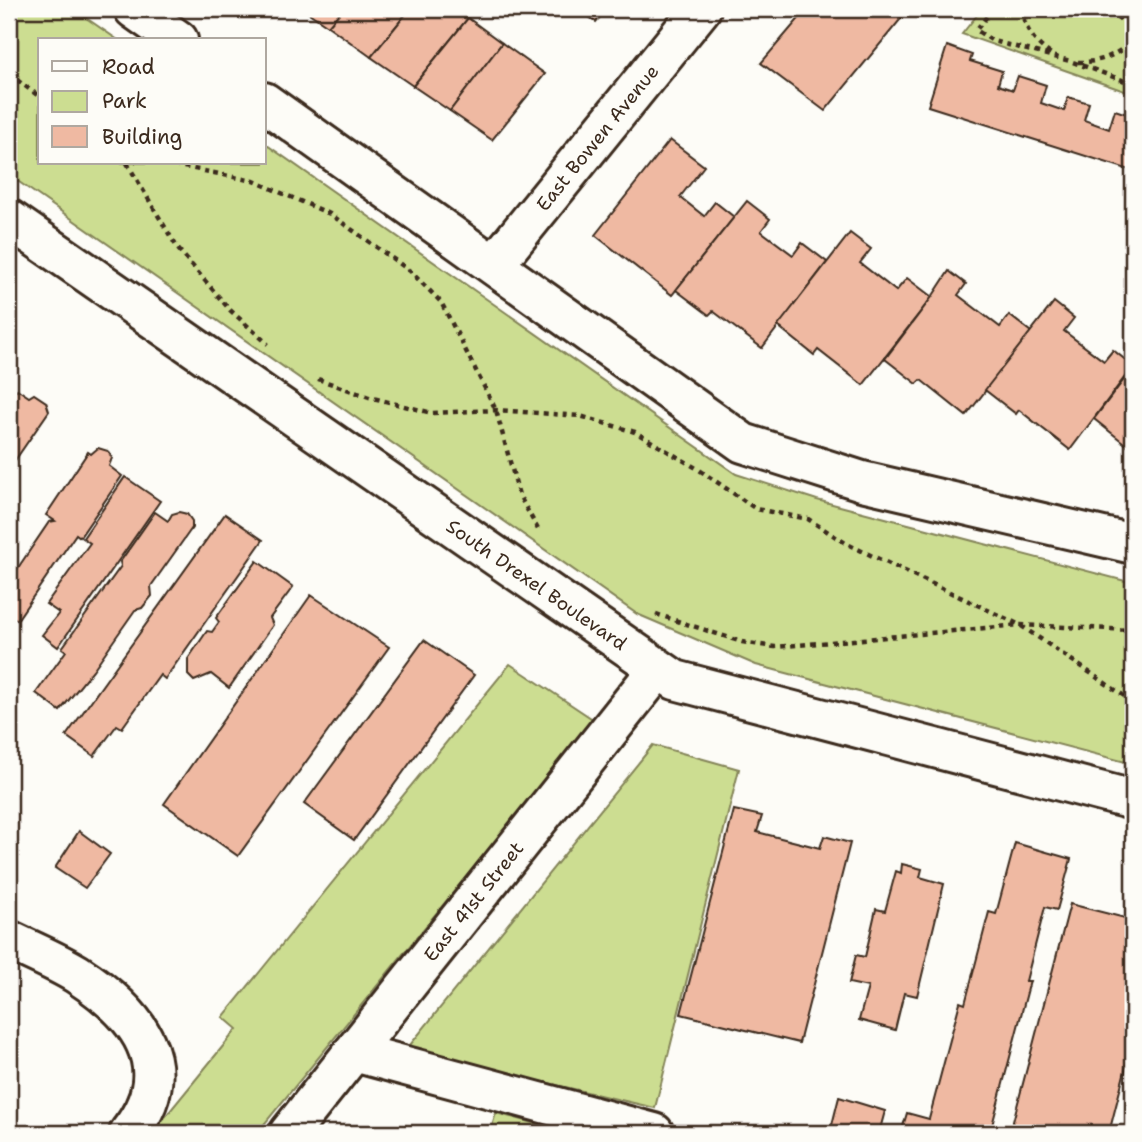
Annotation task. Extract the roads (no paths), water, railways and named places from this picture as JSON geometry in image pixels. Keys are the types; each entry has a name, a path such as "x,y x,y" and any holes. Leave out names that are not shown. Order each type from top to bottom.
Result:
{"street":[{"path":"134,9 175,38"},
{"name":"East Bowen Avenue","path":"494,265 696,10"},
{"path":"266,103 743,443 862,481 1133,544"},
{"name":"South Drexel Boulevard","path":"9,219 675,680 1133,800"},
{"name":"East 41st Street","path":"289,1133 658,668"},
{"path":"9,940 76,974 135,1023 148,1045 154,1065 151,1091 139,1121 129,1133"},
{"path":"354,1052 654,1133"}]}
